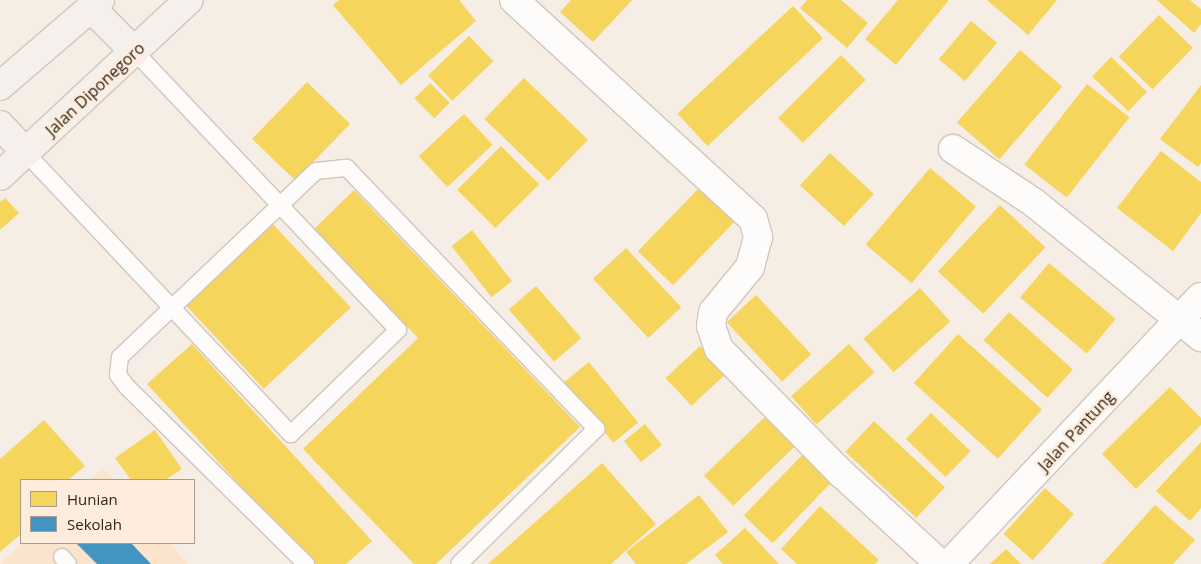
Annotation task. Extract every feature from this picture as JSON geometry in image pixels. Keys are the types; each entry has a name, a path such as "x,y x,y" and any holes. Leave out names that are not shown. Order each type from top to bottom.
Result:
{"main road":[{"name":"Jalan Diponegoro","path":"0,176 189,0"},
{"path":"0,86 95,4 135,52"},
{"path":"0,125 26,153"}],"street":[{"path":"514,0 752,219 758,237 750,266 713,312 711,326 719,349 841,472 940,564"},
{"path":"953,149 1033,202 1201,338"},
{"name":"Jalan Pantung","path":"949,564 1201,297"}],"lane":[{"path":"26,153 291,434 398,330 135,52"},
{"path":"306,564 118,375 120,357 174,309 278,204 316,171 347,168 596,429 458,564"}],"shaded area":[{"path":"103,468 113,479 91,479"},
{"path":"21,544 170,544 188,564 0,564"}],"building: Hunian":[{"path":"339,0 459,0 476,21 401,85 333,5"},
{"path":"571,0 632,0 593,42 560,12"},
{"path":"807,0 841,0 868,23 847,48 800,8"},
{"path":"898,0 949,0 896,65 865,39"},
{"path":"987,0 1057,0 1028,35"},
{"path":"1157,0 1190,0 1201,9 1201,24 1194,33"},
{"path":"793,6 823,38 707,146 677,114"},
{"path":"1159,15 1193,48 1153,89 1119,57"},
{"path":"971,21 997,43 965,81 939,59"},
{"path":"469,36 493,61 452,101 428,76"},
{"path":"1020,50 1062,87 999,159 957,122"},
{"path":"841,55 866,80 803,143 778,118"},
{"path":"1111,57 1147,92 1128,111 1092,76"},
{"path":"524,78 588,140 548,181 484,119"},
{"path":"307,82 350,124 295,181 252,139"},
{"path":"430,83 450,103 434,118 414,99"},
{"path":"1087,84 1130,117 1067,198 1024,164"},
{"path":"1201,85 1201,163 1198,167 1160,139"},
{"path":"464,114 493,145 447,187 419,156"},
{"path":"501,146 539,184 495,228 457,190"},
{"path":"1161,151 1201,182 1201,213 1173,251 1117,208"},
{"path":"830,153 874,194 844,226 800,185"},
{"path":"930,168 976,207 912,283 866,245"},
{"path":"699,188 734,222 673,285 638,251"},
{"path":"354,190 580,427 436,564 414,564 303,449 418,338 314,229"},
{"path":"5,198 19,213 0,230 0,202"},
{"path":"1000,205 1045,247 983,314 938,272"},
{"path":"271,222 351,308 264,389 184,303"},
{"path":"472,230 512,281 492,297 452,246"},
{"path":"626,248 681,307 648,338 593,279"},
{"path":"1049,263 1116,319 1087,353 1020,297"},
{"path":"536,286 581,338 554,362 509,310"},
{"path":"920,288 950,321 894,372 864,339"},
{"path":"756,295 811,354 782,382 727,322"},
{"path":"1009,312 1073,370 1047,398 984,340"},
{"path":"958,334 1042,410 998,459 914,383"},
{"path":"192,344 372,541 346,564 312,564 147,384"},
{"path":"849,344 874,372 816,424 791,396"},
{"path":"700,346 726,374 692,406 666,378"},
{"path":"589,362 638,423 613,443 564,382"},
{"path":"1170,387 1201,418 1201,425 1136,489 1102,454"},
{"path":"771,411 800,441 733,506 704,476"},
{"path":"931,413 971,451 946,477 906,439"},
{"path":"44,420 85,466 69,479 20,479 20,535 0,552 0,459"},
{"path":"874,421 945,487 916,518 845,452"},
{"path":"645,424 662,445 641,462 624,441"},
{"path":"155,430 182,469 167,479 130,479 115,458"},
{"path":"1201,442 1201,508 1190,521 1156,491"},
{"path":"807,450 836,478 773,543 744,515"},
{"path":"602,463 656,524 611,564 488,564"},
{"path":"1045,488 1074,514 1032,560 1004,534"},
{"path":"699,495 728,532 686,564 636,564 626,552"},
{"path":"1155,505 1195,540 1173,564 1102,564"},
{"path":"820,506 879,560 875,564 797,564 781,549"},
{"path":"745,528 779,564 723,564 715,555"},
{"path":"1006,549 1021,564 990,564"}],"building: Sekolah":[{"path":"77,544 132,544 151,564 97,564"}]}
